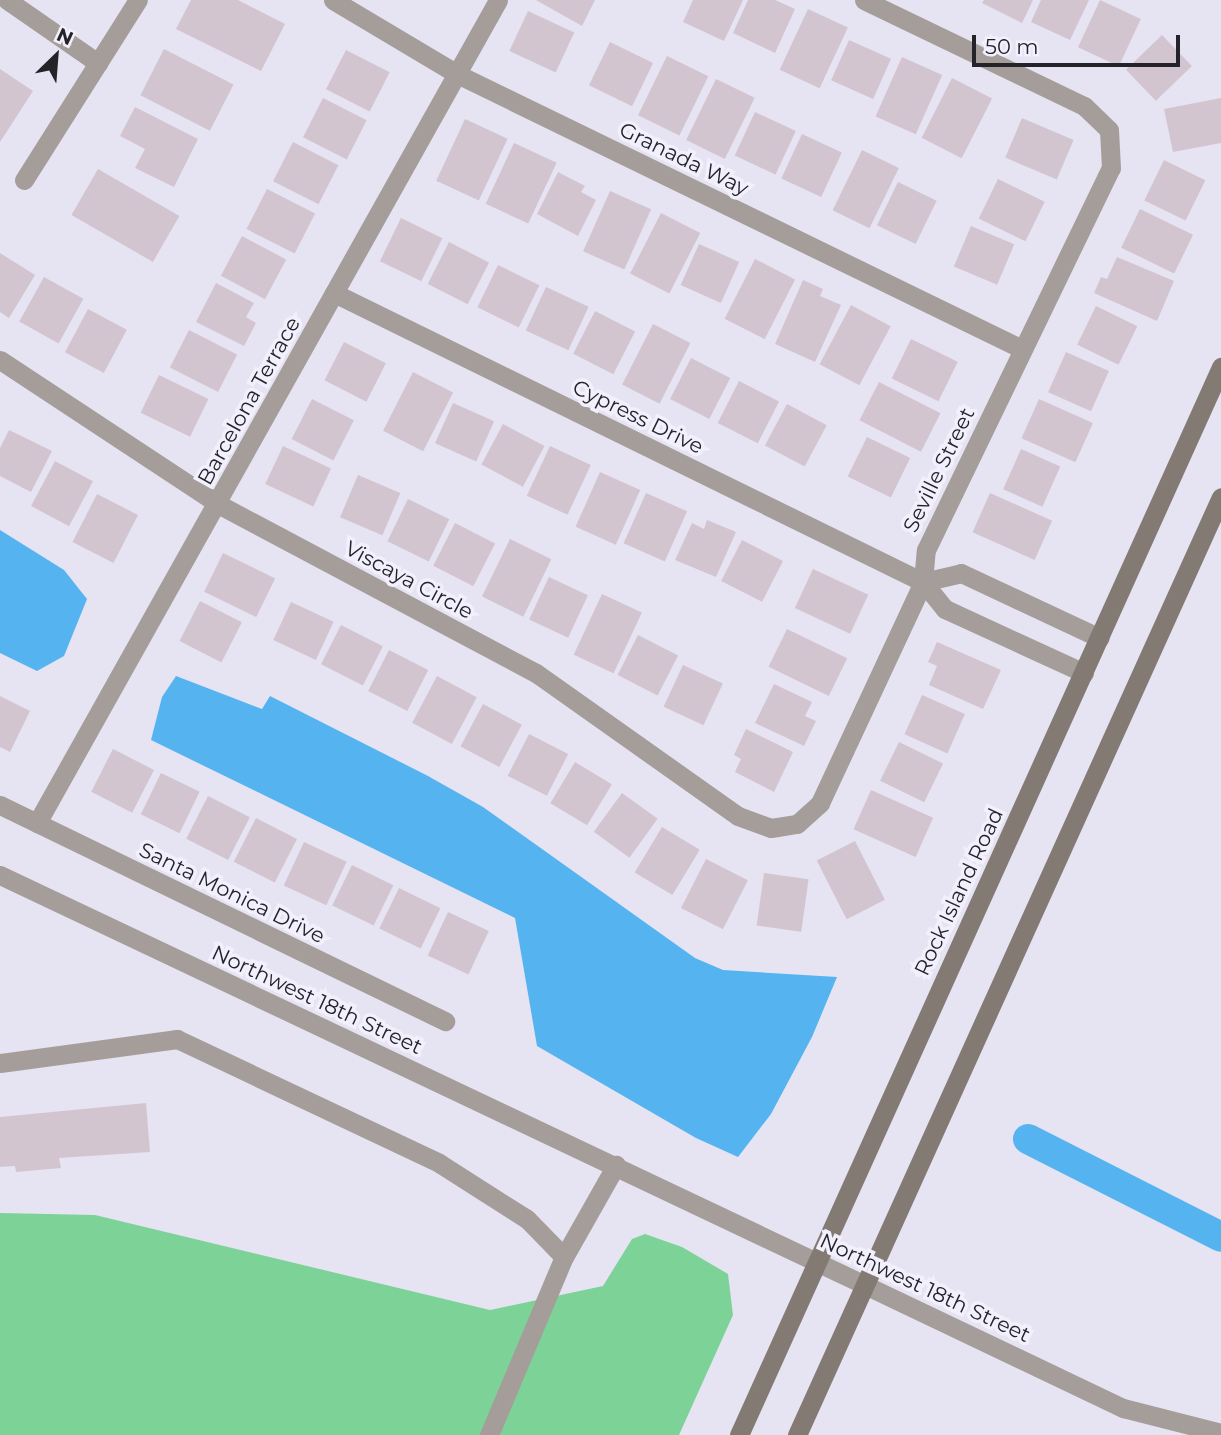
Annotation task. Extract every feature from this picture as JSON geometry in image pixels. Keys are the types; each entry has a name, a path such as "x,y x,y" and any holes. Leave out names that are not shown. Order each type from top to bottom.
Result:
{"main road":[{"name":"Rock Island Road","path":"739,1435 1221,367"},
{"path":"797,1435 867,1286 1221,497"}],"street":[{"path":"7,0 98,63"},
{"path":"24,180 138,0"},
{"name":"Granada Way","path":"333,0 457,74 1022,349"},
{"name":"Barcelona Terrace","path":"37,823 498,0"},
{"name":"Seville Street","path":"797,824 820,803 923,582 926,550 1111,168 1110,130 1084,106 864,0"},
{"name":"Cypress Drive","path":"334,293 923,582 944,609 1084,673"},
{"name":"Viscaya Circle","path":"0,360 218,503 536,674 738,816 771,828 797,824"},
{"path":"923,582 961,573 1100,638"},
{"name":"Santa Monica Drive","path":"0,805 445,1021"},
{"name":"Northwest 18th Street","path":"0,875 1123,1408 1221,1433"},
{"path":"0,1063 177,1039 439,1163 527,1219 564,1258"},
{"path":"489,1435 564,1258 616,1166"}],"green space":[{"path":"0,1213 95,1215 490,1310 603,1286 632,1239 645,1234 682,1247 728,1274 733,1315 679,1435 0,1435"}],"water":[{"path":"0,530 64,570 87,599 64,656 37,671 0,653"},
{"path":"176,676 262,709 270,696 428,776 483,807 695,958 723,970 837,977 812,1037 771,1114 738,1157 696,1138 537,1046 515,918 151,740 162,697"}],"building":[{"path":"191,0 238,0 285,24 261,71 176,29"},
{"path":"536,0 595,0 582,26"},
{"path":"693,0 743,0 724,41 683,22"},
{"path":"748,0 775,0 795,9 775,53 733,33"},
{"path":"984,0 1033,0 1022,23 982,3"},
{"path":"1041,0 1089,0 1070,40 1031,22"},
{"path":"1100,0 1141,19 1119,66 1078,47"},
{"path":"808,9 848,28 820,88 780,70"},
{"path":"528,11 574,33 556,72 509,51"},
{"path":"1162,35 1192,66 1156,101 1126,70"},
{"path":"849,40 891,59 873,99 831,80"},
{"path":"610,42 653,63 632,106 589,85"},
{"path":"164,49 233,84 210,131 140,95"},
{"path":"346,50 390,72 370,111 326,89"},
{"path":"667,56 708,76 679,135 638,115"},
{"path":"902,57 942,75 916,134 876,116"},
{"path":"0,69 33,91 0,142"},
{"path":"952,78 992,98 962,158 922,138"},
{"path":"716,79 755,98 725,159 686,140"},
{"path":"323,98 367,120 347,159 303,137"},
{"path":"1221,98 1221,143 1173,152 1164,109"},
{"path":"135,107 198,139 174,187 135,168 145,149 120,136"},
{"path":"755,112 796,131 775,175 735,156"},
{"path":"1022,118 1074,140 1057,179 1005,158"},
{"path":"465,119 508,139 479,200 436,181"},
{"path":"802,134 842,153 821,197 781,178"},
{"path":"293,142 338,165 318,204 273,181"},
{"path":"514,143 557,163 528,224 486,204"},
{"path":"862,150 899,168 869,228 833,210"},
{"path":"1164,160 1205,180 1186,221 1144,200"},
{"path":"98,169 179,216 153,262 72,215"},
{"path":"558,172 585,186 581,192 596,200 578,236 537,214"},
{"path":"998,179 1045,202 1025,241 979,219"},
{"path":"898,182 937,201 916,244 877,225"},
{"path":"267,189 315,214 295,254 247,229"},
{"path":"610,191 651,209 624,270 583,251"},
{"path":"1140,209 1193,235 1174,274 1121,248"},
{"path":"661,213 700,233 669,294 630,274"},
{"path":"401,218 442,238 421,281 380,261"},
{"path":"971,226 1014,244 997,285 954,267"},
{"path":"242,236 286,259 265,299 221,276"},
{"path":"449,242 489,262 468,304 428,284"},
{"path":"699,244 739,262 721,303 681,285"},
{"path":"0,253 35,275 9,318 0,312"},
{"path":"1117,257 1174,281 1157,321 1094,293 1101,277 1107,279"},
{"path":"755,259 795,279 765,339 725,319"},
{"path":"498,265 539,285 519,327 477,307"},
{"path":"44,277 83,299 59,343 19,322"},
{"path":"803,280 823,289 820,296 841,305 815,362 775,344"},
{"path":"216,283 254,303 246,317 256,323 244,346 196,322"},
{"path":"546,287 589,307 568,350 526,331"},
{"path":"851,305 891,326 859,385 820,364"},
{"path":"1096,306 1137,326 1118,365 1077,345"},
{"path":"88,309 127,330 104,373 65,352"},
{"path":"595,311 635,331 613,374 573,354"},
{"path":"653,324 690,343 660,404 622,385"},
{"path":"189,330 237,355 218,392 170,367"},
{"path":"911,339 958,362 938,401 892,379"},
{"path":"344,342 386,363 366,402 324,380"},
{"path":"1066,352 1109,371 1091,411 1048,392"},
{"path":"691,358 730,378 709,419 670,399"},
{"path":"413,372 453,392 423,451 383,431"},
{"path":"159,375 208,399 190,437 141,413"},
{"path":"739,381 779,401 758,443 718,423"},
{"path":"879,382 940,413 921,452 859,420"},
{"path":"312,399 354,420 333,460 292,439"},
{"path":"1039,399 1093,423 1075,462 1022,438"},
{"path":"453,403 494,421 476,461 435,443"},
{"path":"787,404 827,425 805,467 765,445"},
{"path":"503,424 544,446 523,487 481,465"},
{"path":"9,430 52,451 31,492 0,476 0,448"},
{"path":"867,437 910,458 891,498 848,477"},
{"path":"283,446 331,468 313,506 265,484"},
{"path":"550,446 591,465 568,515 527,496"},
{"path":"1021,449 1060,466 1042,507 1003,489"},
{"path":"55,461 93,481 69,526 31,506"},
{"path":"600,472 640,490 616,545 576,527"},
{"path":"358,475 400,493 382,535 340,517"},
{"path":"646,493 687,511 665,562 624,543"},
{"path":"990,493 1052,521 1035,560 973,532"},
{"path":"97,494 138,515 113,563 72,542"},
{"path":"408,499 449,519 429,561 387,541"},
{"path":"707,520 736,532 716,577 675,560 692,523 704,529"},
{"path":"455,523 495,543 473,586 433,566"},
{"path":"510,539 551,559 523,617 482,597"},
{"path":"742,540 783,561 762,602 721,581"},
{"path":"223,553 275,578 256,617 204,592"},
{"path":"813,569 868,595 850,634 795,608"},
{"path":"549,577 588,595 568,638 529,620"},
{"path":"602,594 642,613 614,673 574,655"},
{"path":"200,601 242,622 221,662 180,641"},
{"path":"291,602 334,622 316,660 273,640"},
{"path":"341,625 383,646 363,686 321,664"},
{"path":"787,629 847,658 829,696 769,667"},
{"path":"638,635 678,655 658,696 618,675"},
{"path":"937,642 1001,670 983,709 929,685 937,666 928,662"},
{"path":"389,650 428,670 407,711 368,691"},
{"path":"683,665 723,684 703,725 664,707"},
{"path":"437,676 477,697 452,744 412,723"},
{"path":"774,684 812,702 805,716 816,721 804,746 755,723"},
{"path":"922,695 965,714 947,753 905,734"},
{"path":"0,696 30,711 10,752 0,747"},
{"path":"483,704 522,725 499,767 460,746"},
{"path":"746,729 793,752 774,792 735,772 741,759 734,755"},
{"path":"529,734 568,754 547,796 508,776"},
{"path":"899,742 943,763 924,802 880,781"},
{"path":"113,749 154,770 132,813 91,792"},
{"path":"575,762 612,784 587,825 550,803"},
{"path":"161,773 200,792 179,833 141,814"},
{"path":"871,790 933,818 916,857 854,829"},
{"path":"622,793 658,819 629,858 594,832"},
{"path":"208,796 250,817 228,860 186,839"},
{"path":"256,818 297,839 275,883 234,862"},
{"path":"662,827 700,850 672,895 635,872"},
{"path":"855,841 885,900 847,919 817,861"},
{"path":"304,842 347,862 326,905 284,886"},
{"path":"706,859 748,880 723,929 681,908"},
{"path":"352,865 393,885 374,926 332,905"},
{"path":"764,873 809,879 801,932 757,925"},
{"path":"399,888 440,908 421,949 379,928"},
{"path":"448,912 489,931 468,975 428,956"},
{"path":"146,1103 150,1152 59,1158 61,1168 16,1172 15,1166 0,1167 0,1117"}],"waterway":[{"path":"1028,1139 1221,1237"}]}
